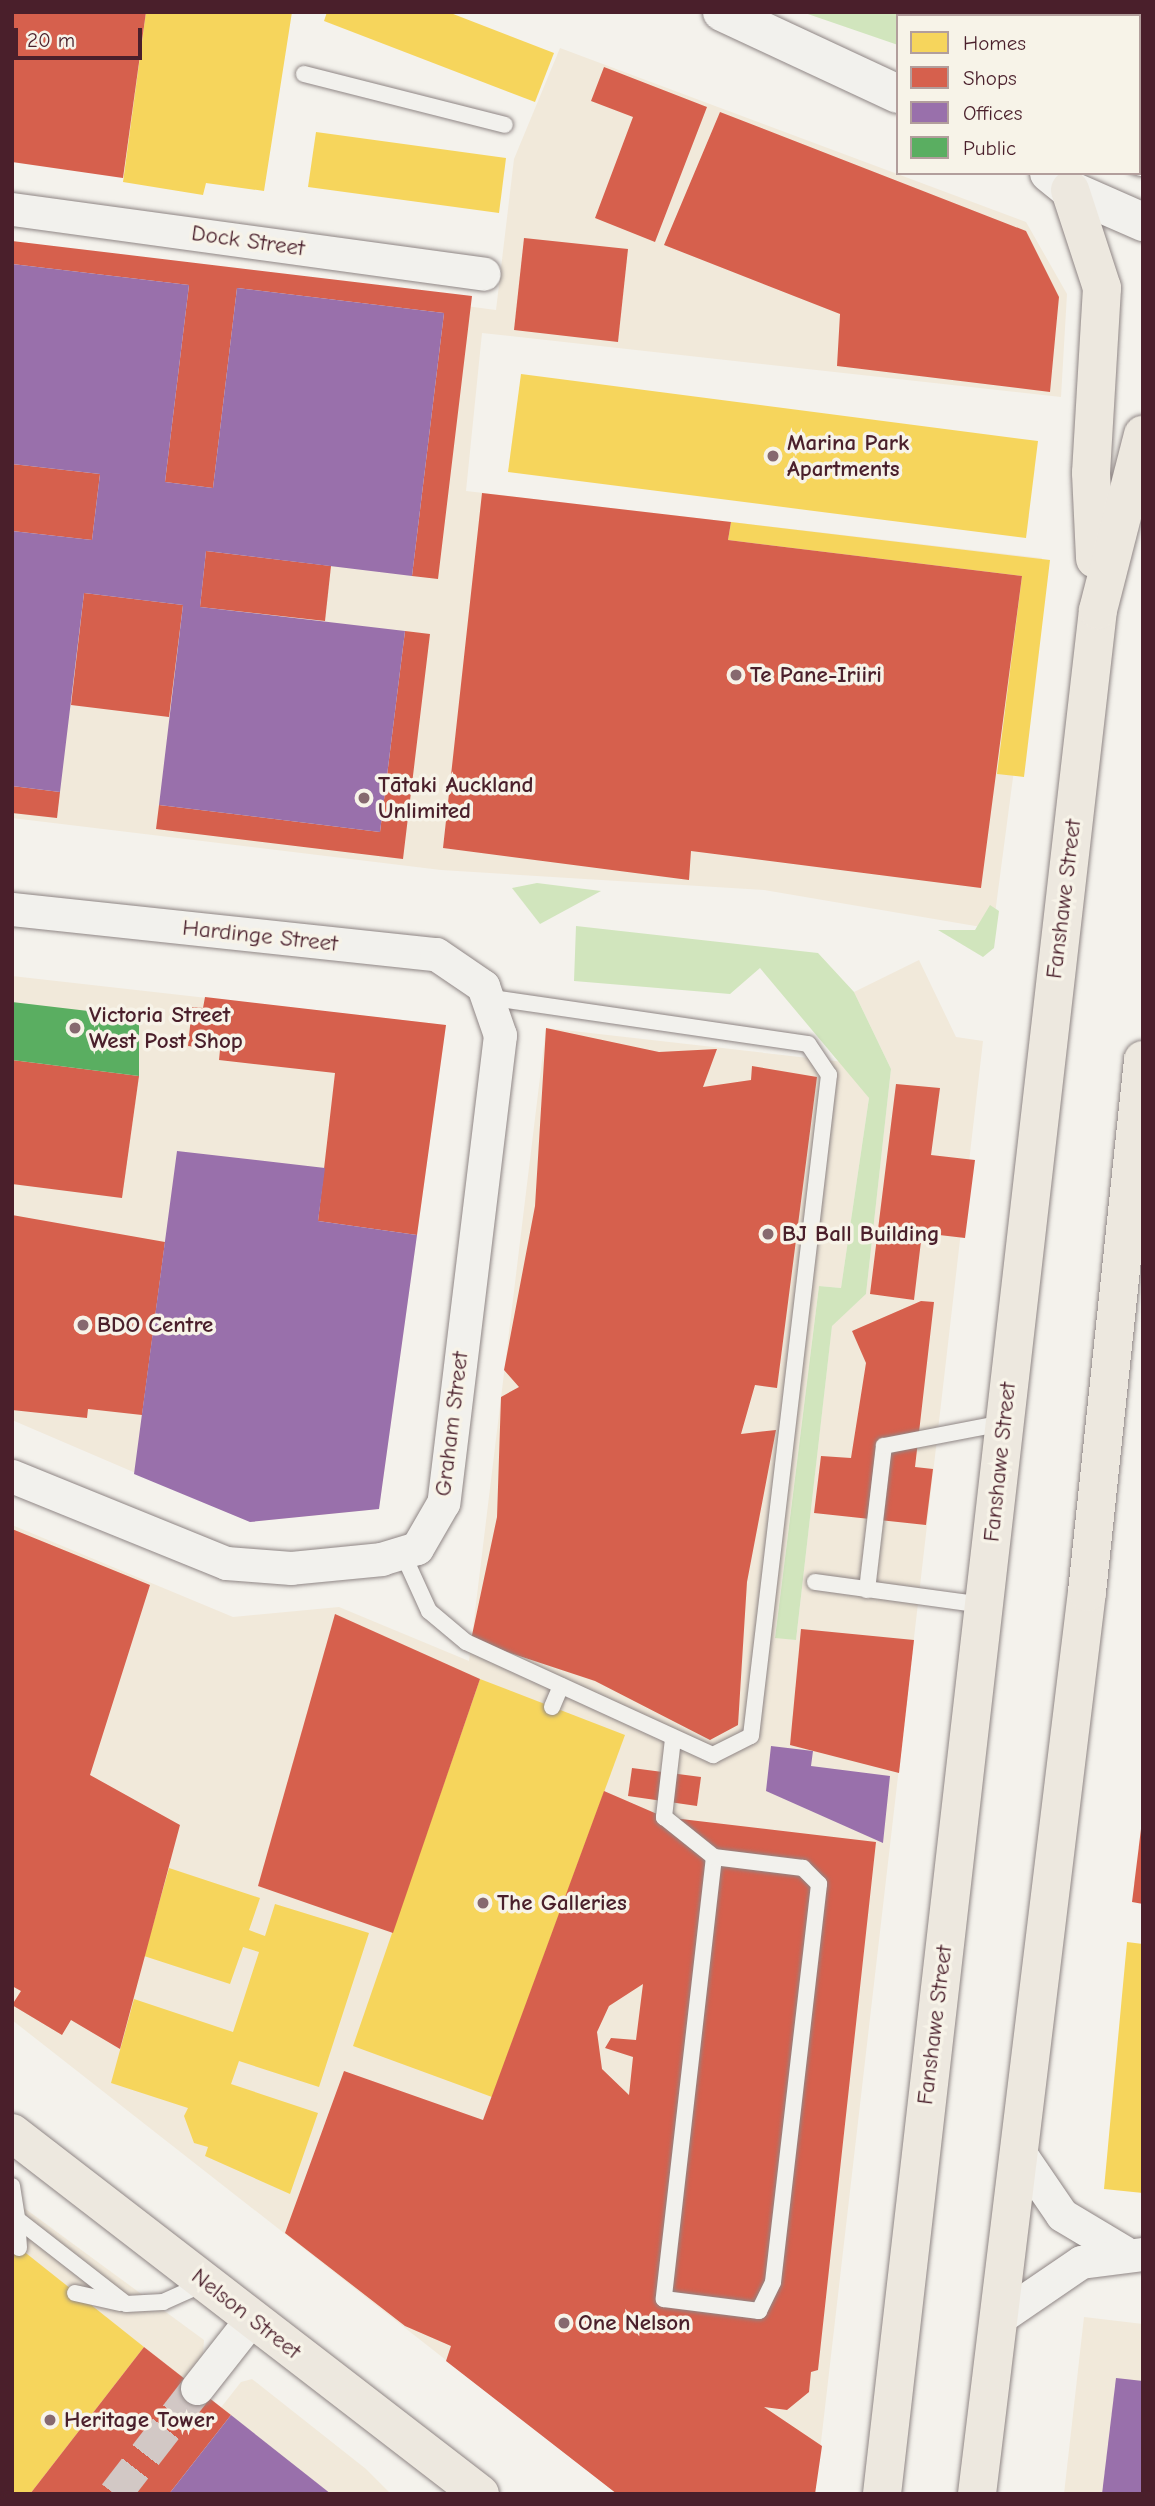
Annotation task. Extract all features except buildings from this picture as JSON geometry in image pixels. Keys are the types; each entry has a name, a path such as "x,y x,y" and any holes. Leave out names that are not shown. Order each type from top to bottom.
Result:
{"main road":[{"path":"722,12 896,93"},
{"path":"1059,182 1143,222"},
{"path":"1059,182 1102,288 1091,473 1098,610"},
{"name":"Fanshawe Street","path":"882,2494 1098,610 1143,435"},
{"path":"977,2494 996,2320 1019,2152 1143,1060"},
{"name":"Nelson Street","path":"12,2133 480,2494"}],"street":[{"name":"Dock Street","path":"12,209 484,274"},
{"name":"Hardinge Street","path":"12,909 436,954 469,971 491,998"},
{"name":"Graham Street","path":"403,1554 425,1539 443,1503 500,1035 491,998"},
{"path":"12,1476 226,1563 291,1568 403,1554"},
{"path":"1019,2152 1062,2215 1133,2253"},
{"path":"996,2320 1054,2276 1133,2253"},
{"path":"197,2388 252,2318"}],"lane":[{"path":"304,74 505,125"},
{"path":"403,1554 429,1611 444,1627 561,1686 713,1755 751,1736 829,1075 808,1044 491,998"},
{"path":"867,1590 884,1446 1005,1423"},
{"path":"815,1583 984,1605"},
{"path":"552,1707 561,1686"},
{"path":"673,1739 664,1817 714,1857 803,1868 819,1884 773,2282 759,2311 664,2299 714,1857"},
{"path":"12,2186 19,2248"},
{"path":"17,2219 126,2304"},
{"path":"75,2293 126,2304 163,2302 205,2283"}],"shaded area":[{"path":"560,48 1026,222 1067,294 1061,397 482,333 466,491 1042,558 993,929 764,890 441,870 12,818 12,246 496,310 514,159"},
{"path":"919,960 956,1037 983,1041 815,2494 617,2494 12,2020 12,1525 233,1617 339,1607 469,1661 546,1028 844,1062 869,1098 841,1288 819,1286 775,1637 796,1640 832,1325 866,1294 891,1069 854,992"},
{"path":"12,976 446,1025 379,1509 250,1522 12,1420"},
{"path":"12,2199 204,2340 203,2354 95,2494 12,2494"},
{"path":"1084,2317 1143,2324 1143,2494 1064,2494"},
{"path":"252,2379 366,2469 391,2494 153,2494 241,2382"}],"green space":[{"path":"802,12 1143,12 1143,89 1141,14 896,14 896,44"},
{"path":"537,883 601,891 540,924 512,888"},
{"path":"990,905 999,911 994,948 983,957 938,930 975,930"},
{"path":"576,926 818,953 854,992 891,1069 866,1294 832,1326 796,1640 775,1638 819,1286 841,1288 869,1098 760,968 730,994 574,981"}],"tunnel":[{"path":"115,2494 197,2388"}],"place":[{"name":"Marina Park Apartments","path":"773,456"},
{"name":"Te Pane-Iriiri","path":"736,675"},
{"name":"Tātaki Auckland Unlimited","path":"364,798"},
{"name":"Victoria Street West Post Shop","path":"75,1028"},
{"name":"BJ Ball Building","path":"768,1234"},
{"name":"BDO Centre","path":"83,1325"},
{"name":"The Galleries","path":"483,1903"},
{"name":"One Nelson","path":"564,2323"},
{"name":"Heritage Tower","path":"50,2420"}]}
